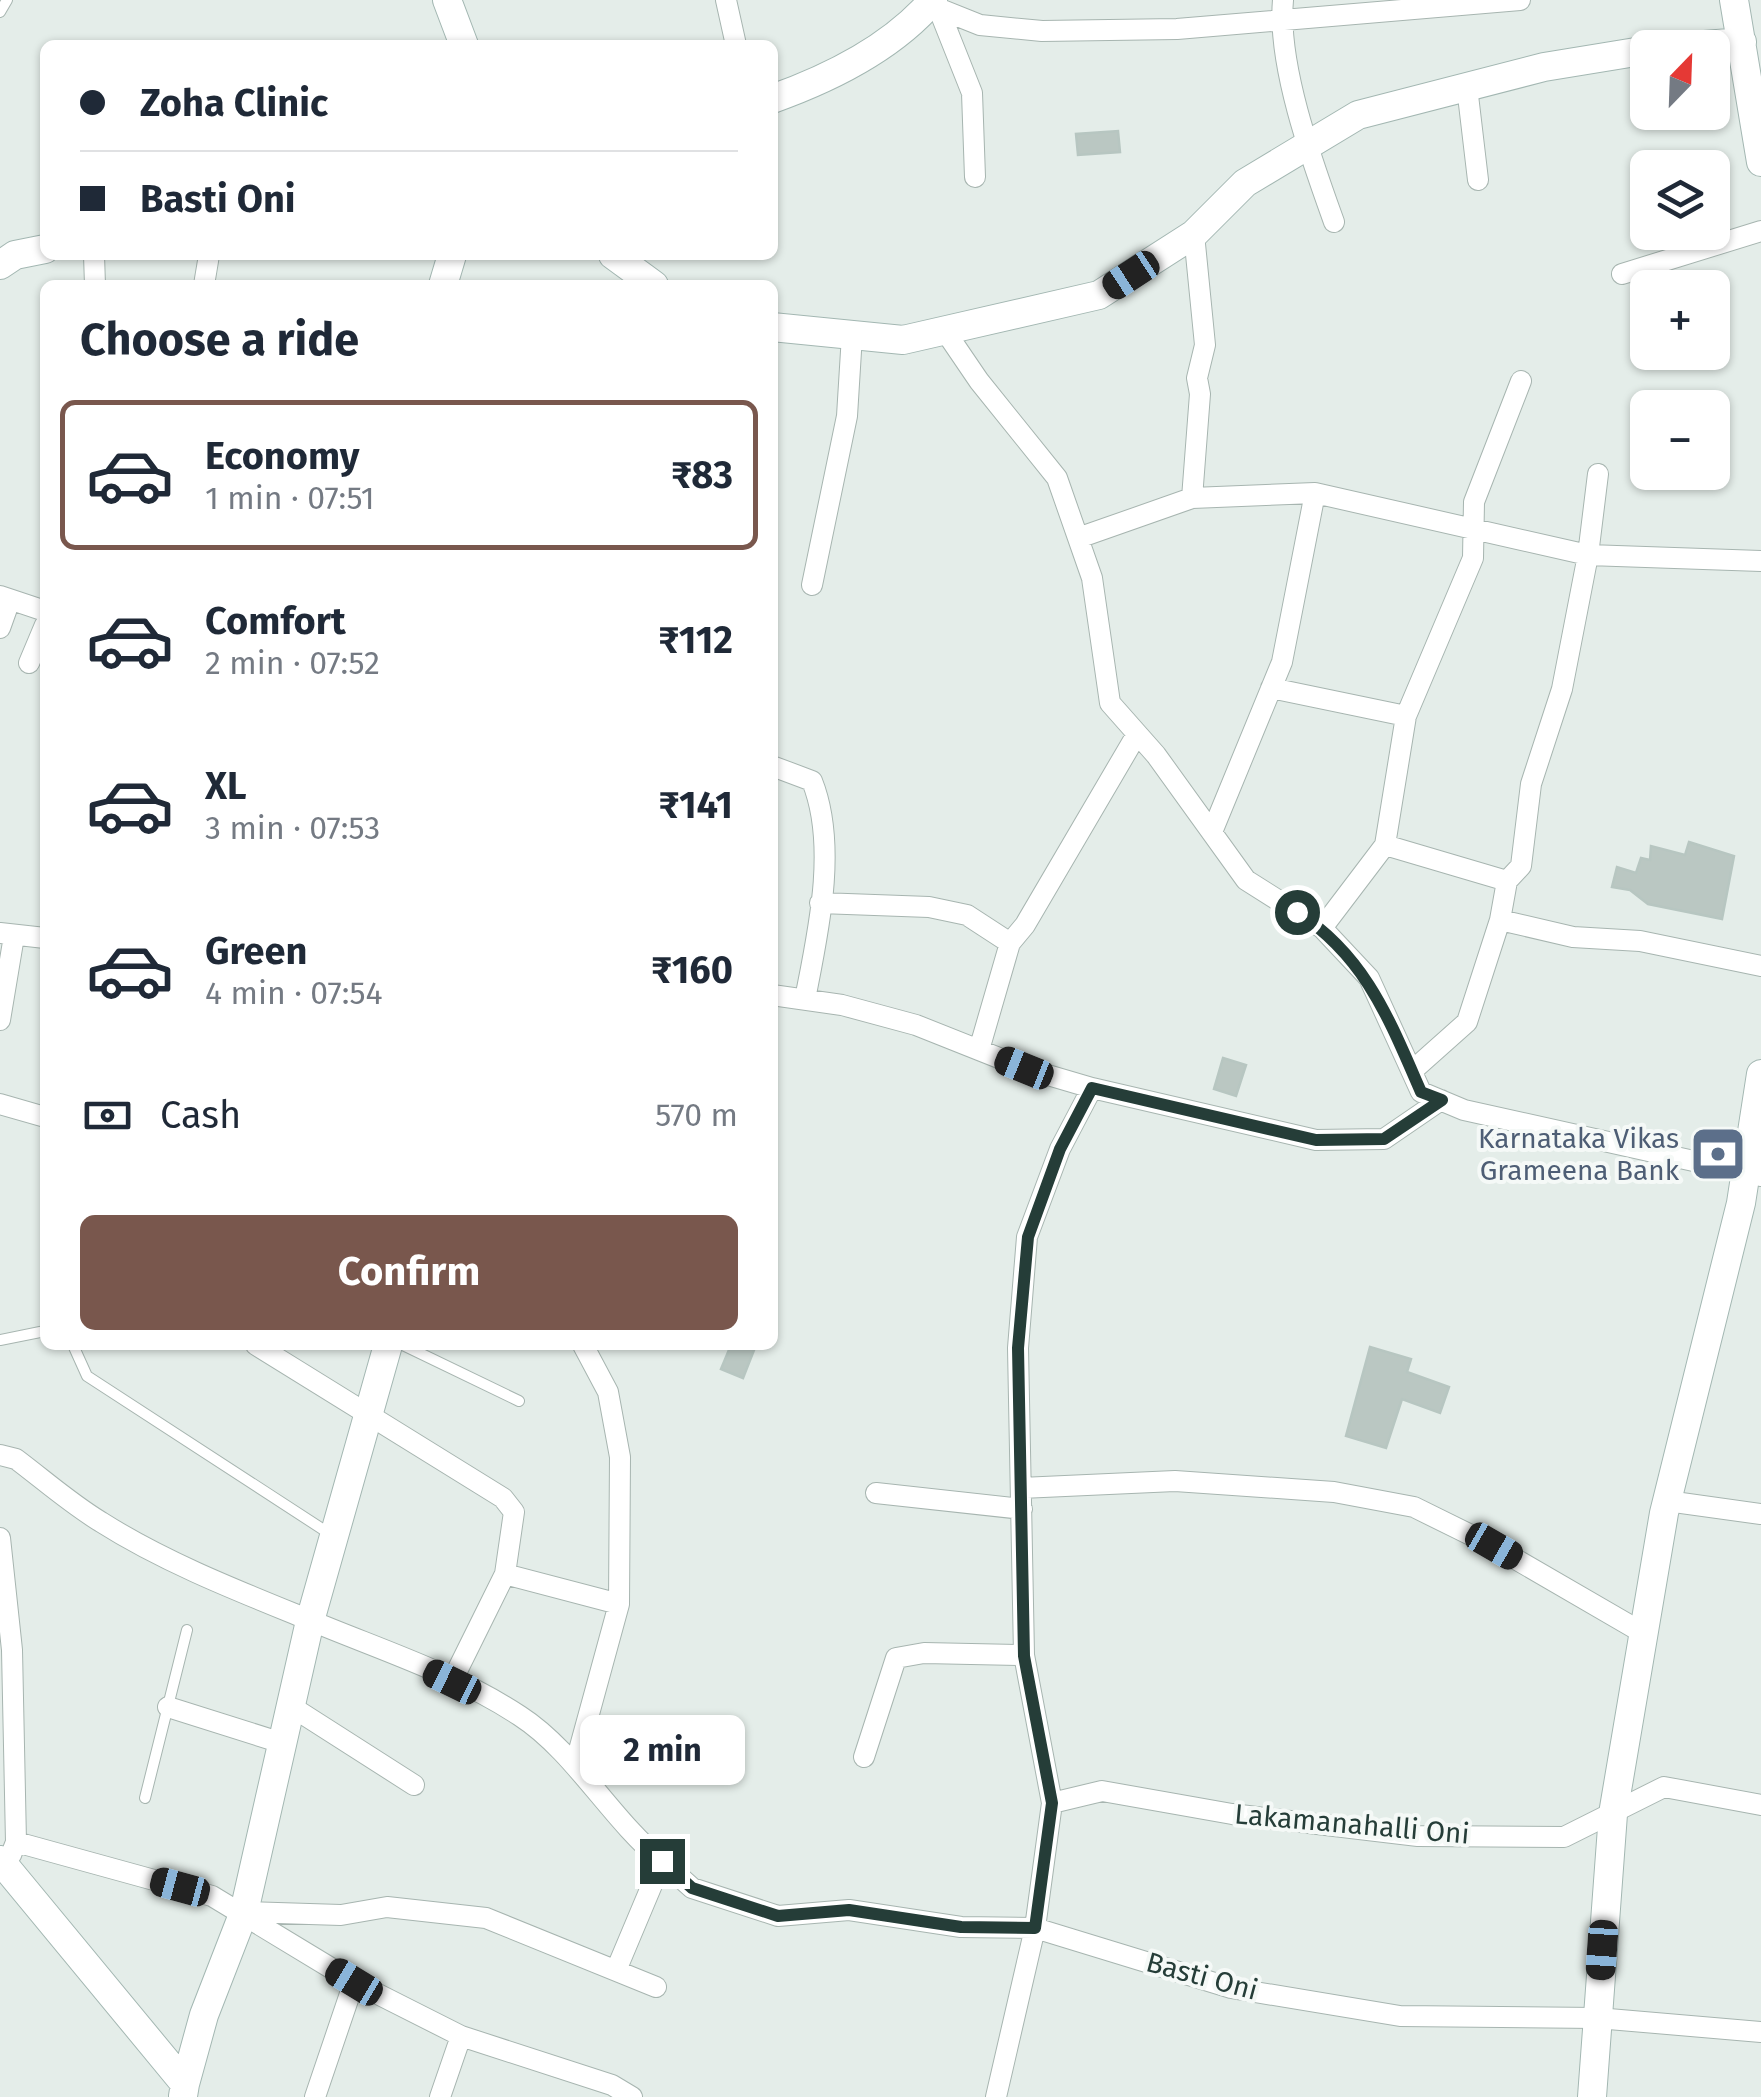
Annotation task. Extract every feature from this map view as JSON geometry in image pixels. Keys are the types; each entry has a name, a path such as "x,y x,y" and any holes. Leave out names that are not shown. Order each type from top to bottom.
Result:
{"street":[{"path":"447,0 462,40"},
{"path":"726,0 735,40"},
{"path":"927,4 980,26 1042,30 1282,11 1520,0"},
{"path":"1734,0 1752,42 1761,162"},
{"path":"778,97 809,86 908,30 927,4"},
{"path":"927,4 972,92 974,177"},
{"path":"1282,11 1307,146 1334,222"},
{"path":"778,328 903,340 1100,295 1194,234 1245,183 1358,115 1544,67 1630,53"},
{"path":"1467,87 1478,180"},
{"path":"1622,274 1761,231"},
{"path":"1192,498 1200,394 1196,378 1204,345 1194,234"},
{"path":"0,265 15,256 40,251"},
{"path":"620,260 647,280"},
{"path":"944,331 979,382 1057,478 1092,578 1110,704 1137,734 1246,880 1322,928 1369,978 1421,1092 1464,1110 1753,1176"},
{"path":"812,585 847,416 852,335"},
{"path":"1322,928 1385,845 1406,716 1472,558 1474,502 1522,381"},
{"path":"1412,1071 1467,1022 1500,920 1507,881 1521,866 1531,784 1562,690 1588,555 1598,474"},
{"path":"1078,538 1192,498 1315,494 1588,555 1761,561"},
{"path":"1212,832 1282,662 1315,494"},
{"path":"0,628 5,598 40,610"},
{"path":"29,663 40,637"},
{"path":"1271,688 1406,716"},
{"path":"979,1050 1010,943 1026,926 1137,734"},
{"path":"778,768 812,781 820,803 820,902 805,1000"},
{"path":"1385,845 1507,881"},
{"path":"820,902 930,906 967,914 1010,943"},
{"path":"1500,920 1573,937 1640,941 1761,966"},
{"path":"0,1020 7,935 40,938"},
{"path":"778,996 916,1024 1092,1088 1316,1140 1384,1139 1442,1100"},
{"path":"1592,2097 1612,1814 1667,1501 1753,1176 1761,1074"},
{"path":"996,2097 1035,1928 1052,1803 1024,1656 1018,1348 1028,1237 1060,1149 1092,1088"},
{"path":"0,1104 40,1116"},
{"path":"264,1350 367,1418 503,1498 514,1512 505,1574 452,1682"},
{"path":"184,2090 204,2015 244,1912 310,1621 387,1350"},
{"path":"574,1765 619,1604 620,1457 608,1392 586,1350"},
{"name":"Basti Oni","path":"0,1455 16,1459 101,1522 310,1621 365,1638 521,1717 574,1765 626,1831 692,1888 778,1916 849,1910 961,1927 1035,1928 1231,1988 1400,2016 1597,2018 1761,2032"},
{"path":"876,1494 1022,1498 1175,1481 1334,1492 1414,1507 1494,1546 1643,1633"},
{"path":"1667,1501 1761,1514"},
{"path":"0,1538 12,1650 7,1857 184,2090"},
{"path":"505,1574 619,1604"},
{"path":"864,1757 896,1658 924,1653 1024,1656"},
{"path":"168,1707 282,1744"},
{"path":"292,1707 414,1785"},
{"name":"Lakamanahalli Oni","path":"1052,1803 1102,1791 1232,1814 1418,1836 1564,1837 1664,1786 1761,1805"},
{"path":"7,1857 212,1896 354,1982 461,2036 612,2085 632,2097"},
{"path":"616,1968 662,1861"},
{"path":"244,1912 341,1915 386,1908 486,1918 616,1968 656,1988"},
{"path":"315,2097 354,1982"},
{"path":"440,2097 461,2036"}],"lane":[{"path":"0,12 7,0"},
{"path":"0,1340 40,1332"},
{"path":"74,1350 87,1376 334,1536"},
{"path":"413,1350 518,1400"},
{"path":"145,1798 188,1630"}],"building":[{"path":"1118,131 1120,152 1078,155 1076,134"},
{"path":"1689,842 1734,856 1722,919 1648,904 1630,890 1612,887 1617,867 1636,873 1641,858 1650,860 1651,846 1685,855"},
{"path":"1223,1058 1246,1065 1236,1096 1214,1089"},
{"path":"1370,1347 1411,1359 1407,1372 1449,1387 1440,1413 1402,1399 1386,1448 1346,1436"},
{"path":"729,1350 754,1350 743,1378 721,1369"}],"place":[{"name":"Karnataka Vikas Grameena Bank","path":"1718,1154"}],"route":[{"path":"662,1861 692,1888 778,1916 849,1910 961,1927 1035,1928 1052,1803 1024,1656 1018,1348 1028,1237 1060,1149 1092,1088 1316,1140 1384,1139 1442,1100 1421,1092 1369,978 1322,928 1297,912"}]}
